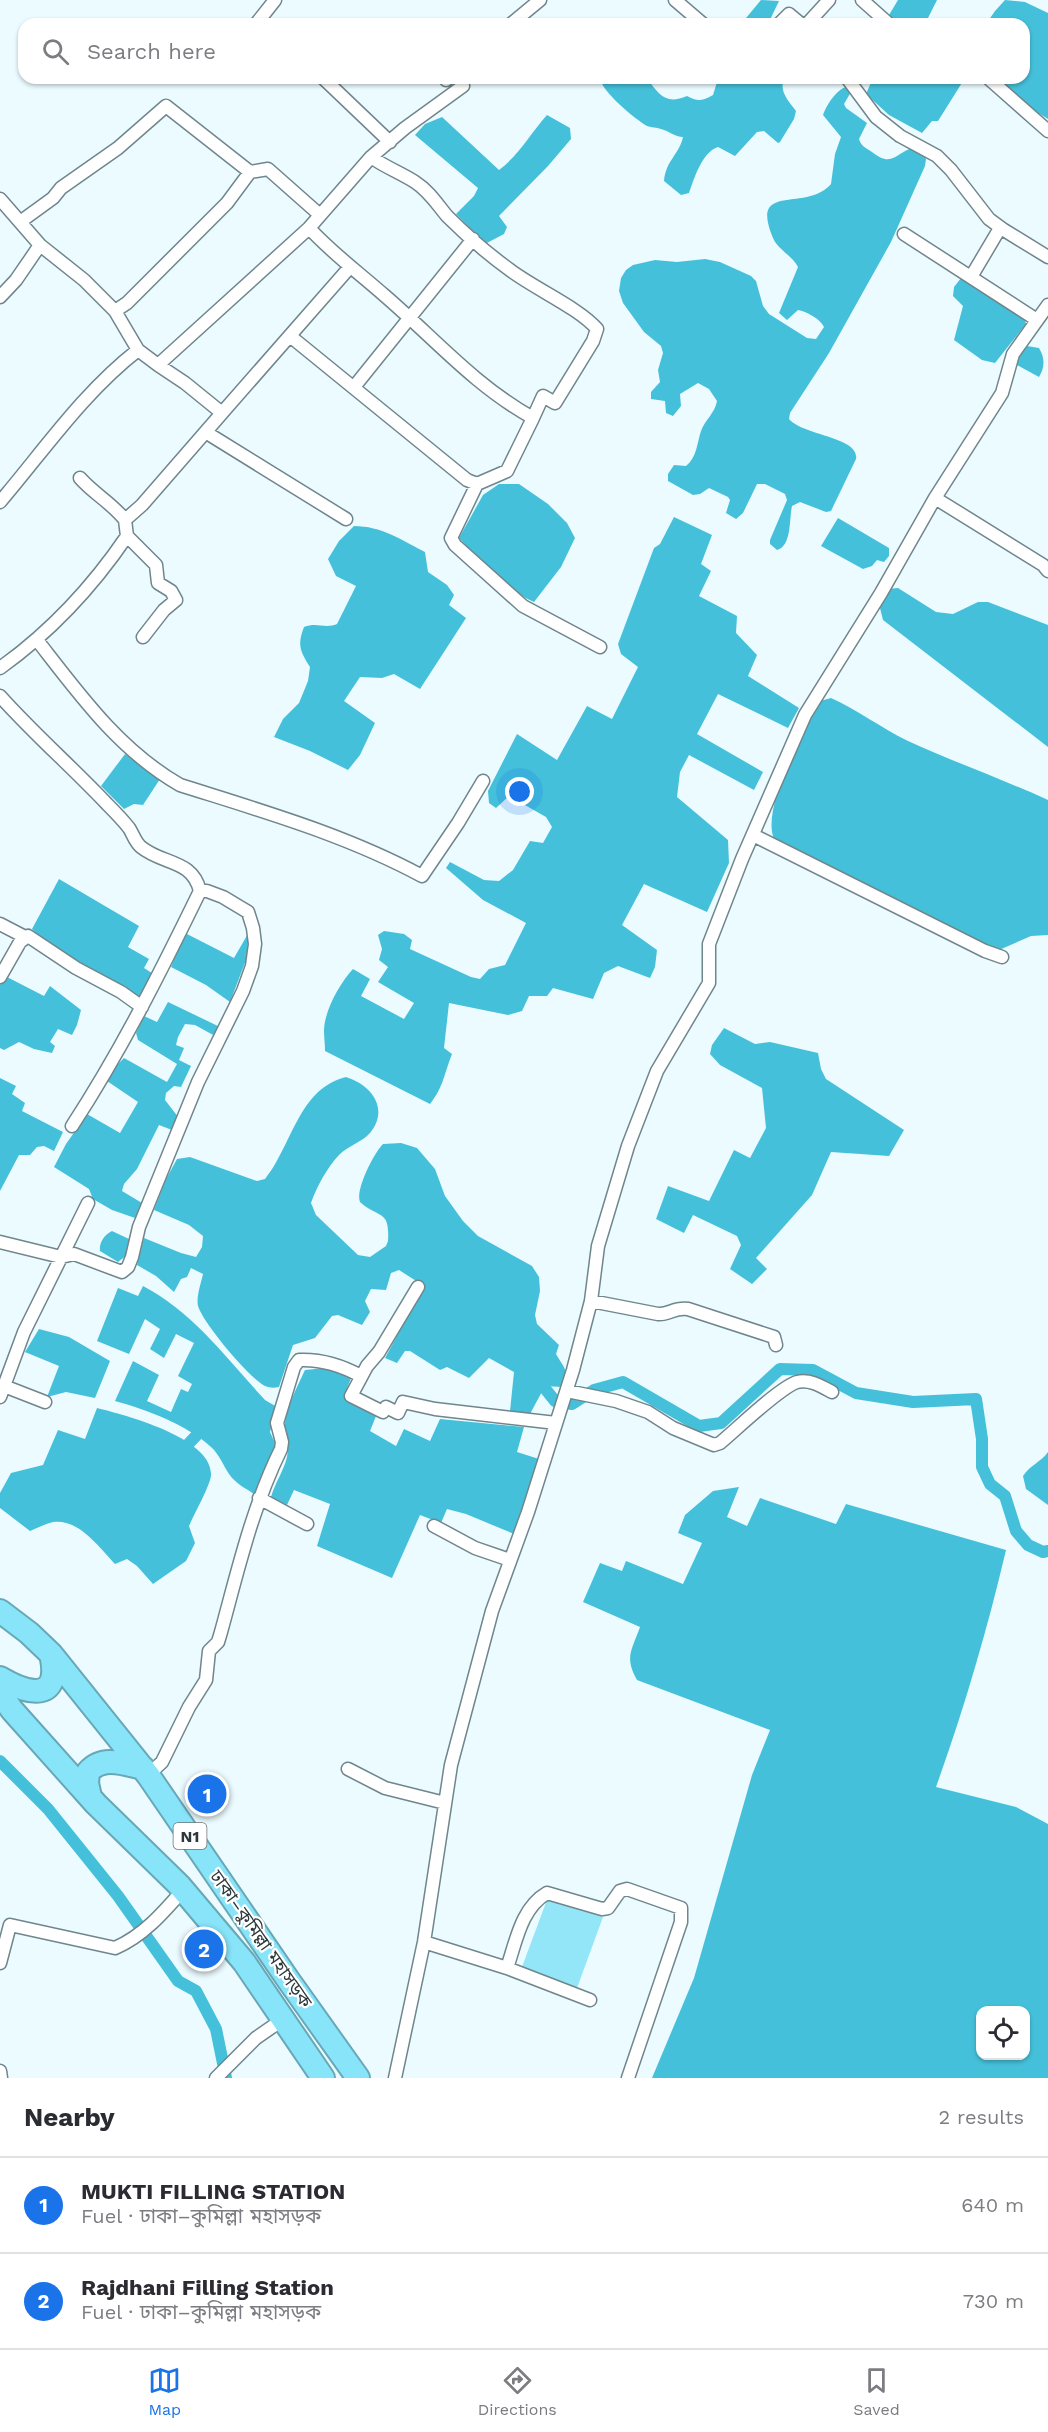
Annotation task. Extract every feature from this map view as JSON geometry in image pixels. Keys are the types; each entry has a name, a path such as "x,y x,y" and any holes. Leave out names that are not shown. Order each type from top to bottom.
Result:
{"highway":[{"name":"ঢাকা–কুমিল্লা মহাসড়ক","path":"0,1611 29,1633 51,1654 146,1772 358,2078"},
{"path":"0,1678 16,1687 39,1692 52,1678 51,1654"},
{"name":"ঢাকা–কুমিল্লা মহাসড়ক","path":"0,1693 12,1710 90,1797 183,1890 244,1962 323,2078"},
{"path":"90,1797 87,1783 88,1772 98,1763 117,1762 146,1772"},
{"path":"282,2020 318,2078"}],"street":[{"path":"261,18 275,0"},
{"path":"518,18 540,0"},
{"path":"675,0 696,18"},
{"path":"812,18 829,0"},
{"path":"862,0 882,18"},
{"path":"329,84 390,142"},
{"path":"851,84 876,117 900,136 937,156 962,182 989,219 1048,257"},
{"path":"995,84 1048,130"},
{"path":"158,365 309,228 371,157 463,86"},
{"path":"20,222 53,198 61,188 118,148 166,106 250,172"},
{"path":"371,157 398,175 415,182 473,239 510,271 589,320 597,329 593,341 555,403 543,396 507,471 477,484 451,538 455,545 523,606 600,647"},
{"path":"115,311 127,303 227,203 250,172 268,169 320,215"},
{"path":"0,199 40,245 84,280 115,311 138,350 185,383 222,413"},
{"path":"309,228 486,388 533,418"},
{"path":"971,277 1000,228"},
{"path":"904,234 1037,320"},
{"path":"354,387 473,239"},
{"path":"0,297 40,245"},
{"path":"125,520 207,433 350,267"},
{"path":"395,2078 424,1942 451,1765 492,1611 528,1512 567,1391 591,1301 598,1246 622,1164 657,1071 709,983 709,944 805,715 876,600 935,498 1002,393 1013,354 1048,305"},
{"path":"290,336 467,480 477,484"},
{"path":"0,502 59,429 109,373 138,350"},
{"path":"207,433 346,519"},
{"path":"80,478 92,492 120,513 125,520 127,536 156,565 159,583 171,591 176,600 164,610 143,637"},
{"path":"935,498 1048,571"},
{"path":"0,668 37,640 77,599 127,536"},
{"path":"37,640 117,738 161,774 180,785 327,833 374,852 422,876 483,782"},
{"path":"0,696 38,738 105,802 128,827 139,846 163,860 178,864 190,871 197,879 200,891 142,1007 105,1074 72,1126"},
{"path":"753,835 985,951 1002,957"},
{"path":"0,1242 61,1257 74,1254 122,1272 128,1267 139,1227 198,1082 243,991 252,966 255,944 248,912 223,897 200,891"},
{"path":"0,924 24,937 34,939 76,968 121,992 142,1007"},
{"path":"0,977 24,937"},
{"path":"45,1402 2,1391 24,1332 88,1203"},
{"path":"418,1287 379,1352 361,1376 351,1396 383,1412 386,1407 398,1413 403,1402 435,1409 556,1423"},
{"path":"591,1301 663,1315 679,1308 688,1309 774,1337 776,1345"},
{"path":"146,1772 162,1762 189,1707 206,1680 209,1650 218,1642 259,1498 281,1449 282,1442 277,1423 294,1367 299,1360 310,1359 332,1364 361,1376"},
{"path":"567,1391 616,1401 648,1412 673,1428 714,1445 720,1443 781,1391 798,1382 814,1382 832,1392"},
{"path":"259,1498 307,1524"},
{"path":"434,1526 475,1548 510,1560"},
{"path":"348,1769 385,1788 445,1803"},
{"path":"507,1968 528,1910 538,1898 547,1893 602,1909 608,1908 620,1891 627,1889 681,1908 681,1922 628,2078"},
{"path":"0,1963 10,1925 114,1948 130,1942 158,1919 183,1890"},
{"path":"424,1942 507,1968 590,2000"},
{"path":"217,2077 256,2038 282,2020"},
{"path":"0,2071 1,2078"}],"shaded area":[{"path":"761,0 779,1 771,18 746,18"},
{"path":"898,0 937,0 928,18 891,18 889,15"},
{"path":"1005,0 1025,2 1048,13 1048,119 1022,103 1001,84 1030,84 1030,18 990,18"},
{"path":"602,84 651,84 659,94 668,99 680,99 687,96 700,100 713,95 716,84 783,84 783,92 796,111 794,119 778,143 764,131 757,132 735,156 718,147 712,150 699,167 689,193 681,195 664,181 667,168 679,149 683,137 647,126 627,111"},
{"path":"870,84 961,84 938,121 932,121 922,133 889,115 866,94"},
{"path":"848,86 851,92 844,104 846,108 867,123 859,139 862,145 885,159 891,159 910,149 915,149 926,159 925,166 891,242 829,353 790,413 789,419 796,425 849,446 855,452 856,459 831,511 826,512 800,502 792,506 788,538 777,550 770,544 770,540 787,500 785,494 765,484 757,484 743,513 736,519 726,513 730,500 728,497 709,488 700,494 693,495 668,481 668,474 674,465 686,466 690,462 701,431 717,401 709,389 698,383 680,394 681,406 673,416 666,413 665,401 651,399 651,392 660,382 658,370 663,353 661,346 644,332 623,303 619,291 621,278 633,265 655,260 677,262 705,259 720,262 751,276 756,281 763,306 769,314 807,338 816,339 824,327 816,318 798,310 787,320 779,313 798,267 773,238 768,221 768,210 774,204 784,200 808,197 831,184 835,154 841,137 823,115 833,98 840,90"},
{"path":"547,115 570,128 571,139 499,216 507,227 504,234 485,244 456,214 474,196 478,188 415,135 425,124 442,117 499,170 518,151"},
{"path":"961,278 1023,313 1026,324 995,363 982,360 954,340 963,306 953,296 954,287"},
{"path":"1027,346 1039,348 1041,352 1044,362 1039,377 1017,365 1018,356"},
{"path":"499,484 519,484 548,504 567,523 575,538 561,567 534,602 503,582 459,538 483,495"},
{"path":"674,517 712,535 701,564 711,571 699,596 737,616 736,633 757,655 748,676 799,708 788,728 718,694 697,734 763,772 754,790 689,755 680,772 677,797 728,840 729,863 707,912 644,884 622,925 657,950 655,967 650,978 618,966 604,973 593,999 553,988 547,996 529,996 522,1011 508,1015 449,1003 444,1048 452,1054 441,1086 430,1104 325,1051 324,1031 330,1006 338,989 353,969 370,979 361,996 404,1019 414,1003 378,982 388,967 379,960 382,949 378,935 384,931 404,934 412,940 410,949 471,977 480,979 489,969 505,965 526,923 483,900 446,868 450,862 484,880 499,881 513,870 530,841 543,843 552,827 546,817 509,796 496,808 489,803 488,791 517,734 557,760 587,706 612,719 638,667 621,654 618,644 654,548 660,544"},
{"path":"838,518 889,548 889,556 884,562 877,560 872,566 863,569 821,546"},
{"path":"354,526 382,531 425,552 428,572 447,585 454,595 449,605 466,618 420,689 394,674 382,678 360,677 344,701 375,723 360,755 348,770 310,751 274,737 283,719 299,703 308,681 310,667 300,643 304,627 337,624 356,586 336,576 328,559 339,541"},
{"path":"898,588 936,612 953,614 978,602 988,602 1048,625 1048,747 883,620 879,604 886,589"},
{"path":"831,698 908,741 1048,800 1048,935 1031,936 999,950 980,944 920,911 782,847 775,840 772,823 773,808 784,773 811,711 820,701"},
{"path":"125,754 148,768 160,779 143,805 134,804 124,809 101,786"},
{"path":"59,879 139,926 128,947 149,959 144,968 155,975 141,1001 44,942 32,929"},
{"path":"249,932 246,960 230,1002 206,985 171,967 185,933 234,958"},
{"path":"5,976 44,996 50,986 81,1010 72,1035 58,1029 50,1042 55,1046 52,1053 34,1049 19,1042 4,1050 0,1048 0,985"},
{"path":"168,1002 220,1027 215,1036 195,1025 185,1024 178,1037 176,1045 184,1048 179,1060 191,1066 181,1087 174,1086 166,1093 165,1100 179,1118 172,1130 159,1125 137,1169 124,1184 122,1191 142,1203 135,1218 112,1210 93,1199 89,1189 54,1167 66,1144 87,1114 120,1133 138,1102 107,1081 115,1067 124,1058 167,1082 177,1064 138,1040 136,1033 144,1016 157,1022"},
{"path":"724,1028 755,1044 770,1042 818,1053 821,1069 826,1079 904,1130 889,1156 831,1152 812,1195 756,1258 767,1269 752,1284 730,1269 741,1245 737,1236 693,1215 684,1233 656,1219 668,1186 709,1201 734,1150 750,1158 766,1128 762,1088 720,1065 710,1054 712,1045"},
{"path":"346,1077 370,1092 378,1106 378,1115 376,1124 370,1133 339,1155 326,1171 311,1203 316,1215 358,1255 370,1257 386,1246 388,1231 385,1219 360,1202 360,1189 366,1172 383,1144 401,1143 417,1148 435,1169 445,1196 463,1221 478,1236 532,1266 539,1277 540,1291 535,1315 537,1324 559,1345 556,1354 566,1372 562,1387 545,1386 530,1414 510,1411 514,1372 489,1358 469,1378 447,1367 440,1370 410,1351 405,1351 397,1363 385,1358 424,1286 399,1270 391,1273 386,1290 371,1289 365,1301 370,1312 362,1325 338,1315 332,1316 315,1338 293,1345 279,1387 272,1388 265,1386 248,1373 208,1325 198,1306 203,1274 191,1268 187,1277 181,1279 174,1292 156,1276 137,1265 144,1238 196,1257 202,1247 203,1236 189,1225 154,1210 166,1179 177,1159 190,1157 257,1181 265,1179 306,1106 330,1083"},
{"path":"0,1078 16,1086 12,1094 25,1103 22,1111 63,1132 54,1151 44,1146 37,1147 30,1155 19,1155 0,1191"},
{"path":"112,1231 129,1239 131,1243 127,1255 118,1262 100,1251 103,1240"},
{"path":"143,1286 178,1309 194,1323 265,1400 277,1407 270,1432 275,1443 273,1454 254,1494 234,1480 214,1450 190,1431 153,1413 115,1401 133,1361 159,1375 147,1401 171,1412 181,1389 188,1392 192,1384 178,1376 194,1343 176,1334 164,1358 150,1349 160,1329 145,1319 129,1354 97,1341 118,1288 138,1296"},
{"path":"39,1329 69,1337 110,1361 95,1398 66,1392 47,1397 59,1366 25,1352"},
{"path":"326,1368 351,1378 344,1396 376,1416 370,1431 396,1446 404,1429 430,1441 440,1419 524,1427 517,1452 539,1459 514,1534 466,1514 447,1509 441,1523 420,1515 392,1578 317,1546 330,1504 294,1490 287,1505 271,1497 287,1457 285,1422 295,1391 305,1370"},
{"path":"97,1408 165,1430 198,1450 208,1462 210,1479 189,1526 195,1543 186,1561 153,1584 137,1566 127,1559 115,1564 95,1542 71,1524 53,1522 30,1531 0,1508 0,1493 11,1473 43,1465 58,1430 85,1439"},
{"path":"1048,1452 1048,1505 1026,1489 1023,1476"},
{"path":"739,1487 727,1517 747,1526 760,1498 836,1524 846,1504 1006,1550 974,1670 936,1787 1016,1807 1048,1824 1048,2078 652,2078 694,1978 752,1775 770,1730 637,1680 630,1659 640,1627 583,1602 600,1563 622,1571 626,1561 683,1584 702,1543 678,1533 685,1515 713,1491"},
{"path":"548,1897 603,1917 577,1988 522,1967"}],"waterway":[{"path":"535,1376 555,1401 572,1404 594,1390 623,1382 699,1426 721,1423 780,1369 813,1370 856,1393 913,1402 976,1399 982,1439 982,1467 990,1484 1005,1496 1016,1531 1028,1545 1043,1552 1048,1551"},
{"path":"180,1453 207,1424"},
{"path":"0,1761 48,1809 118,1896 178,1981 196,1991 216,2029 226,2078"}],"place":[{"name":"MUKTI FILLING STATION","path":"207,1794"},
{"name":"Rajdhani Filling Station","path":"204,1949"}]}
